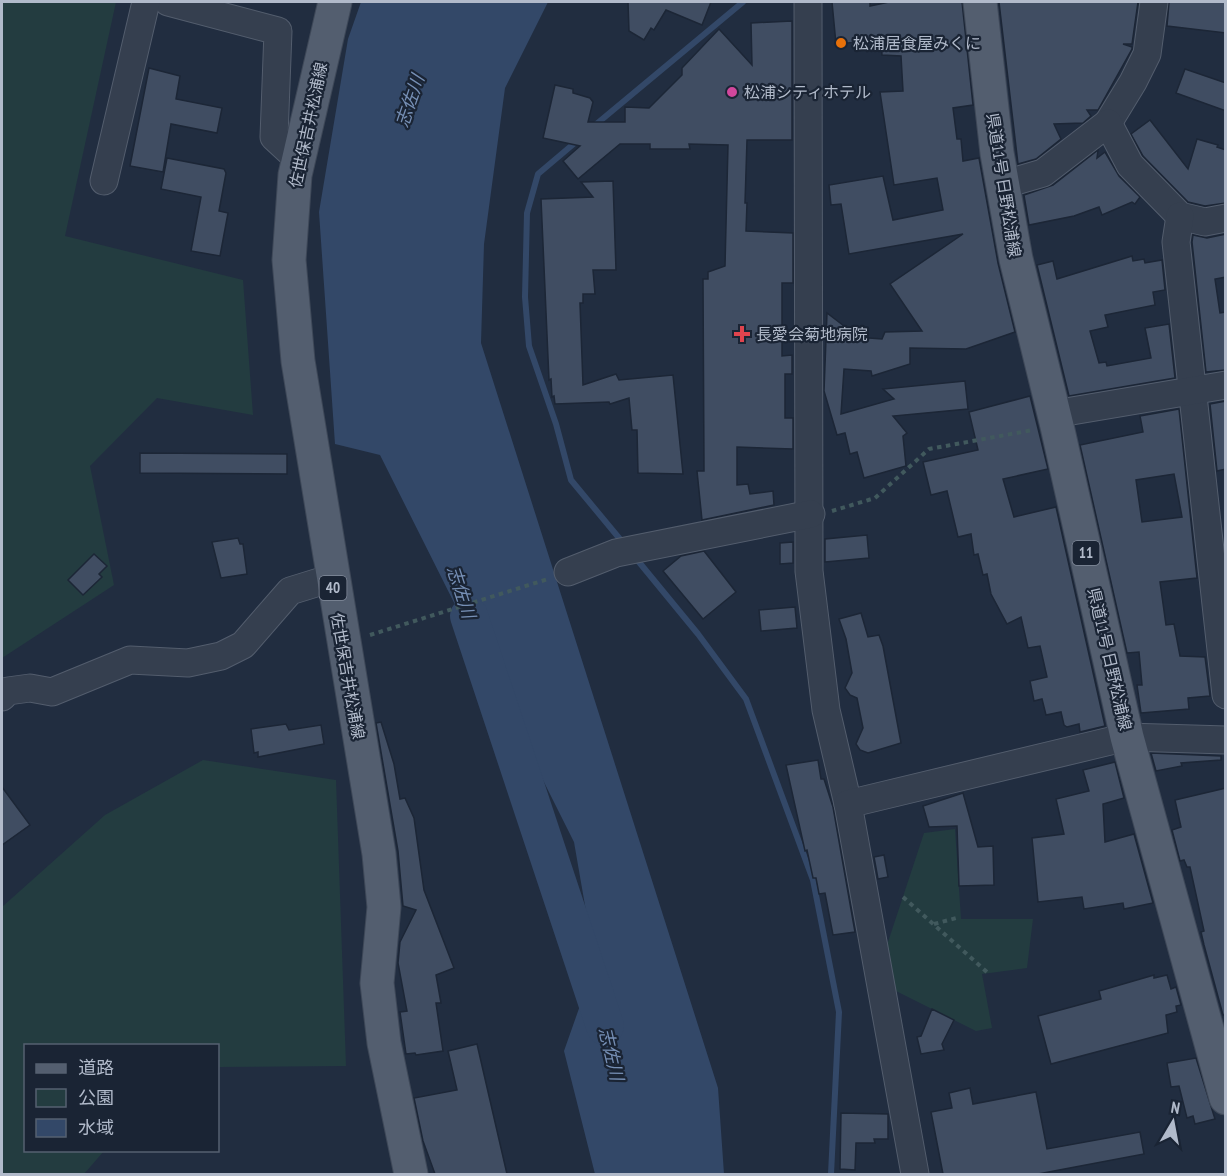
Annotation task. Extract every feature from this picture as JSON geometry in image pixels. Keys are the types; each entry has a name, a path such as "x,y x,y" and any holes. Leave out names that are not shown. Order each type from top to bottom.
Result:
{"main road":[{"name":"佐世保吉井松浦線","path":"335,2 299,160 289,260 298,361 379,854 384,907 377,982 384,1043 411,1174"},
{"name":"県道11号 日野松浦線","path":"980,2 1002,186 1016,259 1056,420 1127,737 1226,1098"}],"street":[{"path":"104,181 146,2"},
{"path":"168,2 278,31 274,137 299,160"},
{"path":"808,2 811,514 809,571 826,710 848,804 915,1174"},
{"path":"1002,186 1043,173 1108,123 1147,54 1155,2"},
{"path":"1108,123 1130,165 1180,216 1205,222 1226,218"},
{"path":"1180,216 1176,242 1226,695"},
{"path":"1056,420 1226,385"},
{"path":"568,572 616,553 811,514"},
{"path":"2,697 8,691 30,688 52,692 130,660 188,663 221,656 243,645 290,591 332,578"},
{"path":"848,804 1127,737 1226,740"}],"path":[{"path":"811,514 841,510 874,498 929,449 1056,420"},
{"path":"343,643 568,572"},
{"path":"903,897 988,973"},
{"path":"933,924 960,917"}],"green space":[{"path":"2,2 116,2 65,236 243,280 253,415 157,398 90,466 114,585 2,658"},
{"path":"203,760 336,780 346,1066 219,1067 219,1044 24,1044 24,1152 103,1152 84,1174 2,1174 2,907 105,815"},
{"path":"955,829 961,919 1033,919 1027,968 982,974 992,1028 976,1031 892,989 887,945 924,833"}],"water":[{"path":"361,2 548,2 505,88 484,244 481,343 718,1088 724,1174 595,1174 564,1051 595,963 574,842 380,455 335,444 319,212 348,39"}],"building":[{"path":"628,2 711,2 702,25 666,10 654,30 651,28 644,40 629,31"},
{"path":"832,2 870,2 870,6 889,2 962,2 973,105 953,108 957,139 961,139 963,161 979,158 998,263 1015,332 966,349 910,348 910,364 872,376 871,371 844,369 841,414 894,399 883,389 965,381 968,409 893,416 907,433 903,436 906,466 864,478 857,452 850,454 845,433 837,435 824,391 827,313 844,326 843,336 882,339 885,332 922,331 890,284 963,234 849,254 841,204 831,205 829,185 883,176 893,220 943,210 937,178 894,185 880,92 903,91 901,56 882,55 881,40 836,44"},
{"path":"999,2 1138,2 1132,44 1123,44 1132,49 1098,110 1087,110 1091,116 1083,123 1054,124 1061,139 1036,159 1018,164"},
{"path":"1169,2 1226,2 1226,33 1167,26"},
{"path":"792,21 792,140 747,140 745,203 747,203 746,231 793,233 793,283 782,283 782,356 792,355 792,374 785,374 785,418 793,418 793,449 737,447 737,485 748,484 750,494 773,491 774,505 702,520 697,471 704,471 703,279 708,279 708,272 725,266 728,145 689,144 690,149 650,149 650,144 620,144 578,179 563,161 580,146 543,138 555,85 573,89 573,93 590,98 593,102 588,122 625,122 625,107 649,108 682,75 682,68 719,29 752,65 751,23"},
{"path":"149,68 180,76 176,99 222,108 217,133 171,124 163,172 130,166"},
{"path":"1185,69 1226,83 1226,111 1176,93"},
{"path":"1150,120 1188,169 1197,139 1218,145 1217,147 1226,150 1226,203 1205,206 1188,202 1143,156 1131,134"},
{"path":"1098,150 1097,158 1105,152 1119,176 1140,197 1135,204 1132,202 1102,215 1099,207 1074,216 1029,225 1024,195 1053,185"},
{"path":"167,158 224,169 226,173 219,211 228,213 220,256 191,251 201,197 161,189"},
{"path":"613,181 616,270 593,270 595,294 583,294 583,303 580,303 583,385 616,374 619,380 673,375 683,474 638,473 637,430 632,430 629,398 610,404 609,402 555,404 554,396 552,397 551,379 549,380 541,199 593,197 581,182"},
{"path":"1226,234 1226,277 1215,279 1220,313 1226,312 1226,370 1206,372 1193,235 1207,238"},
{"path":"1132,256 1133,261 1144,259 1145,263 1162,260 1165,290 1153,292 1155,305 1105,315 1108,327 1090,331 1099,363 1106,362 1107,366 1151,358 1145,328 1169,324 1175,378 1069,396 1037,265 1053,261 1057,279"},
{"path":"1030,396 1048,469 1003,479 1014,517 1056,507 1105,726 1080,732 1079,724 1067,727 1064,725 1061,712 1046,715 1042,699 1034,701 1030,681 1047,677 1040,646 1028,648 1021,617 1007,624 991,594 987,574 983,575 978,554 974,555 971,534 958,537 947,491 931,495 923,462 978,450 969,412"},
{"path":"1226,401 1226,469 1217,471 1210,404"},
{"path":"1179,409 1197,578 1160,582 1166,625 1174,624 1180,656 1205,657 1210,696 1188,698 1189,709 1141,713 1137,685 1142,685 1139,652 1127,653 1080,445 1143,432 1140,416","holes":["1174,474 1182,517 1142,522 1136,480"]},
{"path":"140,453 287,454 287,474 140,473"},
{"path":"867,535 869,558 825,562 825,539"},
{"path":"238,538 240,544 243,544 247,574 221,578 212,542"},
{"path":"793,542 793,563 780,564 780,543"},
{"path":"704,551 736,592 703,619 663,571 681,556"},
{"path":"94,554 107,566 99,574 102,577 83,595 68,580"},
{"path":"795,607 797,628 761,631 759,610"},
{"path":"861,613 868,637 879,635 883,646 901,743 868,753 860,750 856,744 863,728 857,698 850,695 845,688 852,673 846,639 839,619"},
{"path":"381,722 394,764 400,799 405,798 414,818 424,890 454,968 436,975 441,1003 436,1003 443,1051 416,1055 415,1053 406,1054 400,1012 407,1011 398,963 400,942 416,910 403,906 398,851 376,723"},
{"path":"286,724 289,730 321,725 324,744 258,757 258,752 254,753 251,729"},
{"path":"1151,753 1221,756 1221,760 1181,763 1182,766 1156,771"},
{"path":"818,760 821,779 824,779 833,807 855,932 833,935 825,893 819,894 807,850 805,851 786,765"},
{"path":"1115,762 1124,798 1103,804 1105,842 1134,834 1153,903 1124,909 1123,903 1084,909 1082,897 1038,902 1032,838 1064,834 1056,799 1089,791 1083,770"},
{"path":"2,787 30,825 2,845"},
{"path":"1226,788 1226,1015 1223,1015 1201,932 1204,931 1190,867 1187,867 1184,860 1180,861 1172,830 1181,827 1175,800"},
{"path":"963,793 978,847 993,846 994,885 959,886 957,826 929,827 923,806"},
{"path":"884,855 888,877 878,879 874,857"},
{"path":"1154,975 1154,978 1167,975 1171,989 1176,987 1181,1005 1176,1006 1177,1012 1166,1015 1168,1033 1051,1064 1038,1016 1101,999 1099,991"},
{"path":"932,1009 954,1020 942,1044 944,1050 921,1054 917,1037 921,1036"},
{"path":"477,1044 507,1174 435,1174 423,1141 414,1098 457,1090 448,1051"},
{"path":"1196,1058 1215,1119 1195,1124 1193,1116 1187,1118 1179,1086 1171,1087 1167,1063"},
{"path":"970,1088 973,1104 1036,1092 1047,1149 1140,1132 1144,1154 1038,1174 943,1174 931,1112 952,1108 949,1093"},
{"path":"841,1113 888,1114 888,1139 874,1139 875,1143 856,1143 855,1170 840,1169"}],"waterway":[{"path":"594,126 743,2"},
{"path":"577,141 538,174 527,213 525,297 529,346 556,424 571,480 624,544"},
{"path":"634,556 698,634 746,699 813,880 839,1012 831,1174"},
{"name":"志佐川","path":"469,616 605,1026"}],"place":[{"name":"松浦居食屋みくに","path":"841,43"},
{"name":"松浦シティホテル","path":"732,92"},
{"name":"長愛会菊地病院","path":"742,334"}]}
